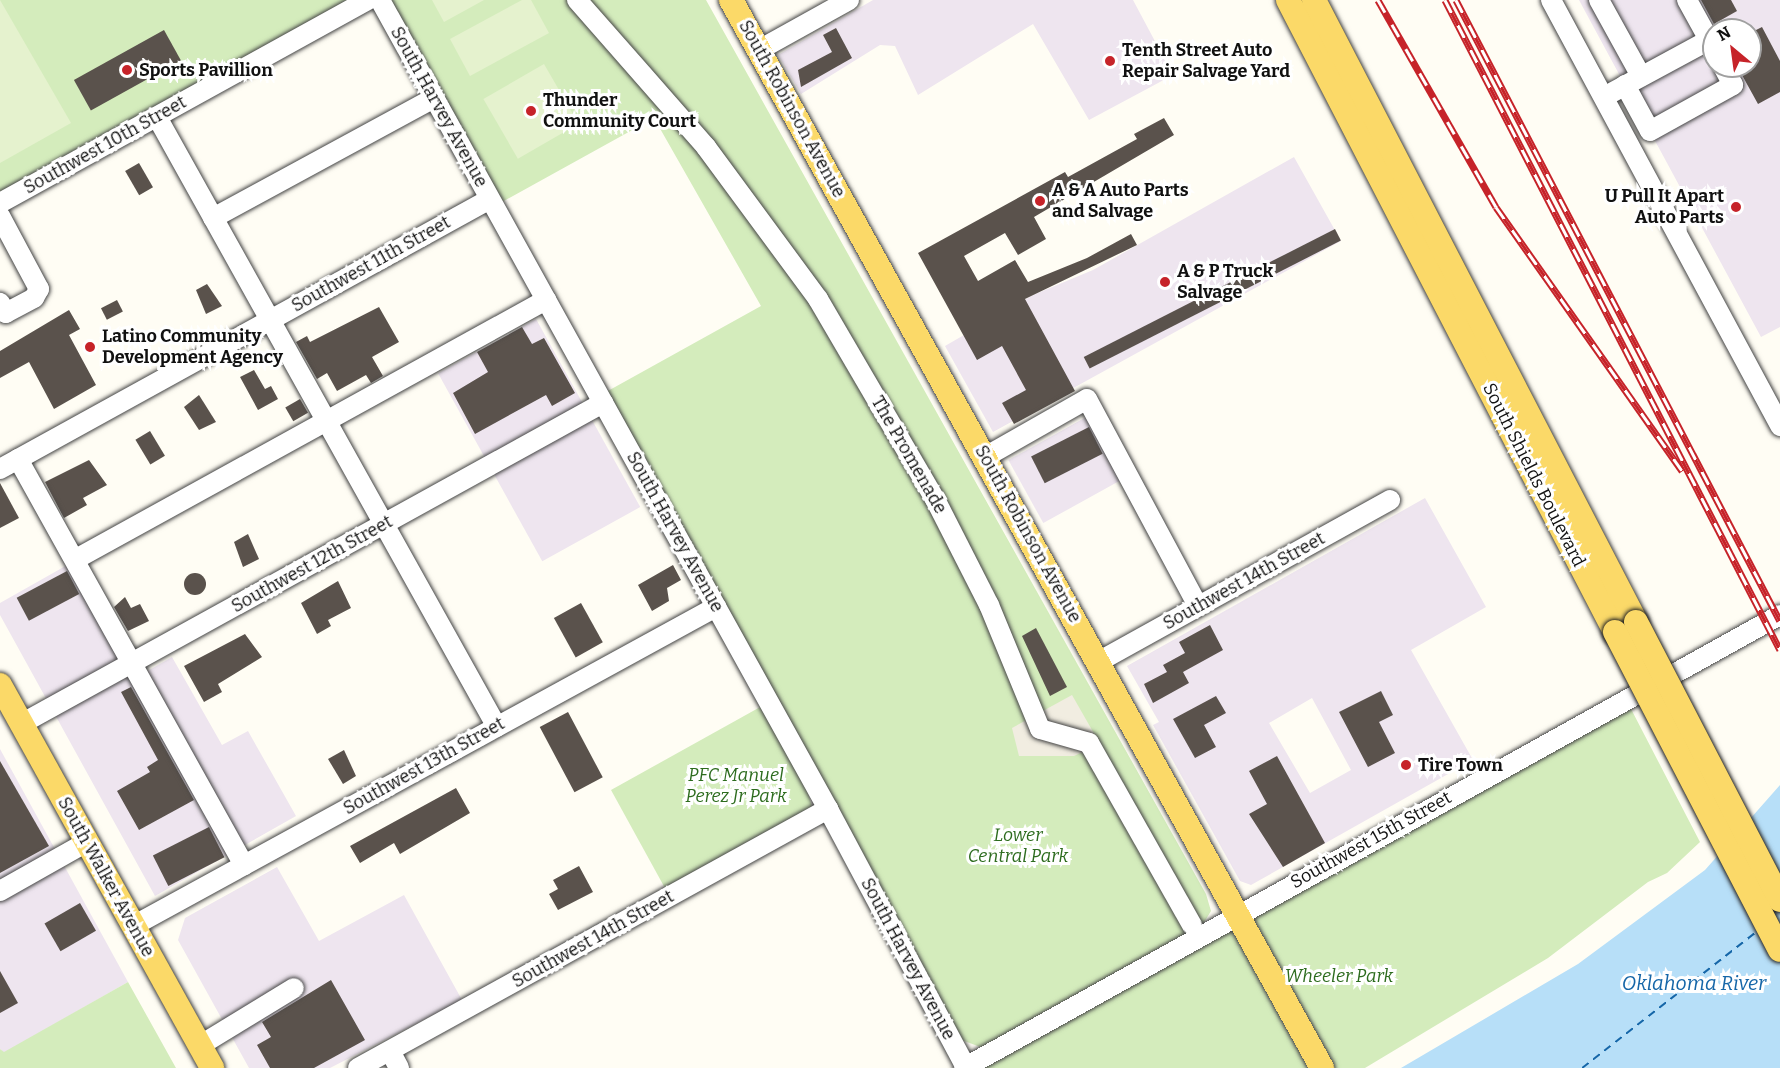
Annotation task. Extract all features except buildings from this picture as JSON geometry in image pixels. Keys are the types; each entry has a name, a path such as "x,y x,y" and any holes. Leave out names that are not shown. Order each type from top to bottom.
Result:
{"main road":[{"name":"South Robinson Avenue","path":"732,0 1322,1068"},
{"name":"South Shields Boulevard","path":"1288,0 1626,627 1780,900"},
{"name":"South Shields Boulevard","path":"1314,0 1626,627 1780,950"},
{"name":"South Walker Avenue","path":"0,686 212,1068"}],"street":[{"name":"Southwest 10th Street","path":"0,203 368,0"},
{"name":"South Harvey Avenue","path":"380,0 828,809 965,1067"},
{"name":"The Promenade","path":"577,0 706,147 818,299 935,499 989,605 1040,729 1089,743 1192,925"},
{"path":"759,50 849,0"},
{"path":"1551,0 1780,426"},
{"path":"1599,0 1633,81 1650,131 1733,85 1729,78"},
{"path":"1687,0 1702,27"},
{"path":"1603,97 1702,50"},
{"path":"213,218 434,98"},
{"path":"157,117 497,727"},
{"name":"Southwest 11th Street","path":"6,462 490,199"},
{"path":"0,216 39,289 34,298 2,311"},
{"path":"76,559 546,300"},
{"path":"985,457 1087,399 1198,606"},
{"name":"Southwest 12th Street","path":"21,724 603,404"},
{"path":"6,462 76,559 131,664 244,865"},
{"name":"Southwest 14th Street","path":"1098,662 1390,500"},
{"name":"Southwest 13th Street","path":"133,926 716,607"},
{"name":"Southwest 15th Street","path":"965,1067 1237,914 1780,615"},
{"name":"Southwest 14th Street","path":"358,1068 828,809"},
{"path":"0,891 87,842"},
{"path":"199,1046 294,988"},
{"path":"390,1051 399,1068"}],"shaded area":[{"name":"Tenth Street Auto Repair Salvage Yard","path":"873,0 1133,0 1173,75 1089,120 1033,24 918,95 895,46 880,45 801,94 778,55"},
{"name":"U Pull It Apart Auto Parts","path":"1579,0 1780,0 1780,327 1761,337"},
{"name":"A & P Truck Salvage","path":"1294,157 1341,241 993,432 945,346 1033,295 1093,270"},
{"path":"536,319 640,507 542,561 438,373"},
{"path":"1088,416 1123,479 1043,523 1008,460"},
{"path":"1425,498 1486,607 1411,650 1473,760 1251,885 1240,881 1153,725 1159,722 1127,666","holes":["1312,698 1351,770 1310,793 1269,723"]},
{"path":"69,564 144,673 172,657 222,745 248,731 296,816 155,896 0,615 0,603"},
{"path":"1072,695 1100,744 1074,756 1019,756 1012,728"},
{"path":"0,749 128,982 4,1053 0,1049"},
{"path":"277,867 319,941 404,895 462,1000 330,1068 249,1068 178,940 185,918"}],"green space":[{"path":"0,0 352,0 0,193"},
{"path":"0,0 71,123 0,163"},
{"name":"Lower Central Park","path":"389,0 706,0 1206,894 1211,911 1203,924 983,1048 959,1039 606,392 761,306 654,118 502,202"},
{"path":"432,0 484,0 444,22"},
{"path":"522,0 531,0 549,33 470,76 450,39"},
{"name":"Thunder Community Court","path":"544,64 578,124 518,159 483,99"},
{"name":"PFC Manuel Perez Jr Park","path":"762,706 805,782 812,807 666,890 611,790"},
{"name":"Wheeler Park","path":"1630,707 1700,842 1667,873 1648,882 1548,958 1365,1068 979,1068"},
{"path":"128,982 176,1068 0,1068 0,1049 4,1052"}],"water":[{"name":"Oklahoma River","path":"1780,785 1780,1068 1401,1068 1578,964 1705,870"}],"ferry route":[{"path":"1582,1068 1756,932"}],"railway":[{"path":"1378,0 1496,207 1682,471"},
{"path":"1445,0 1780,650"},
{"path":"1456,0 1780,621"}],"place":[{"name":"Tenth Street Auto Repair Salvage Yard","path":"1110,61"},
{"name":"Sports Pavillion","path":"127,70"},
{"name":"Thunder Community Court","path":"531,111"},
{"name":"A & A Auto Parts and Salvage","path":"1040,201"},
{"name":"U Pull It Apart Auto Parts","path":"1736,207"},
{"name":"A & P Truck Salvage","path":"1165,282"},
{"name":"Latino Community Development Agency","path":"90,347"},
{"name":"Tire Town","path":"1406,765"}]}
